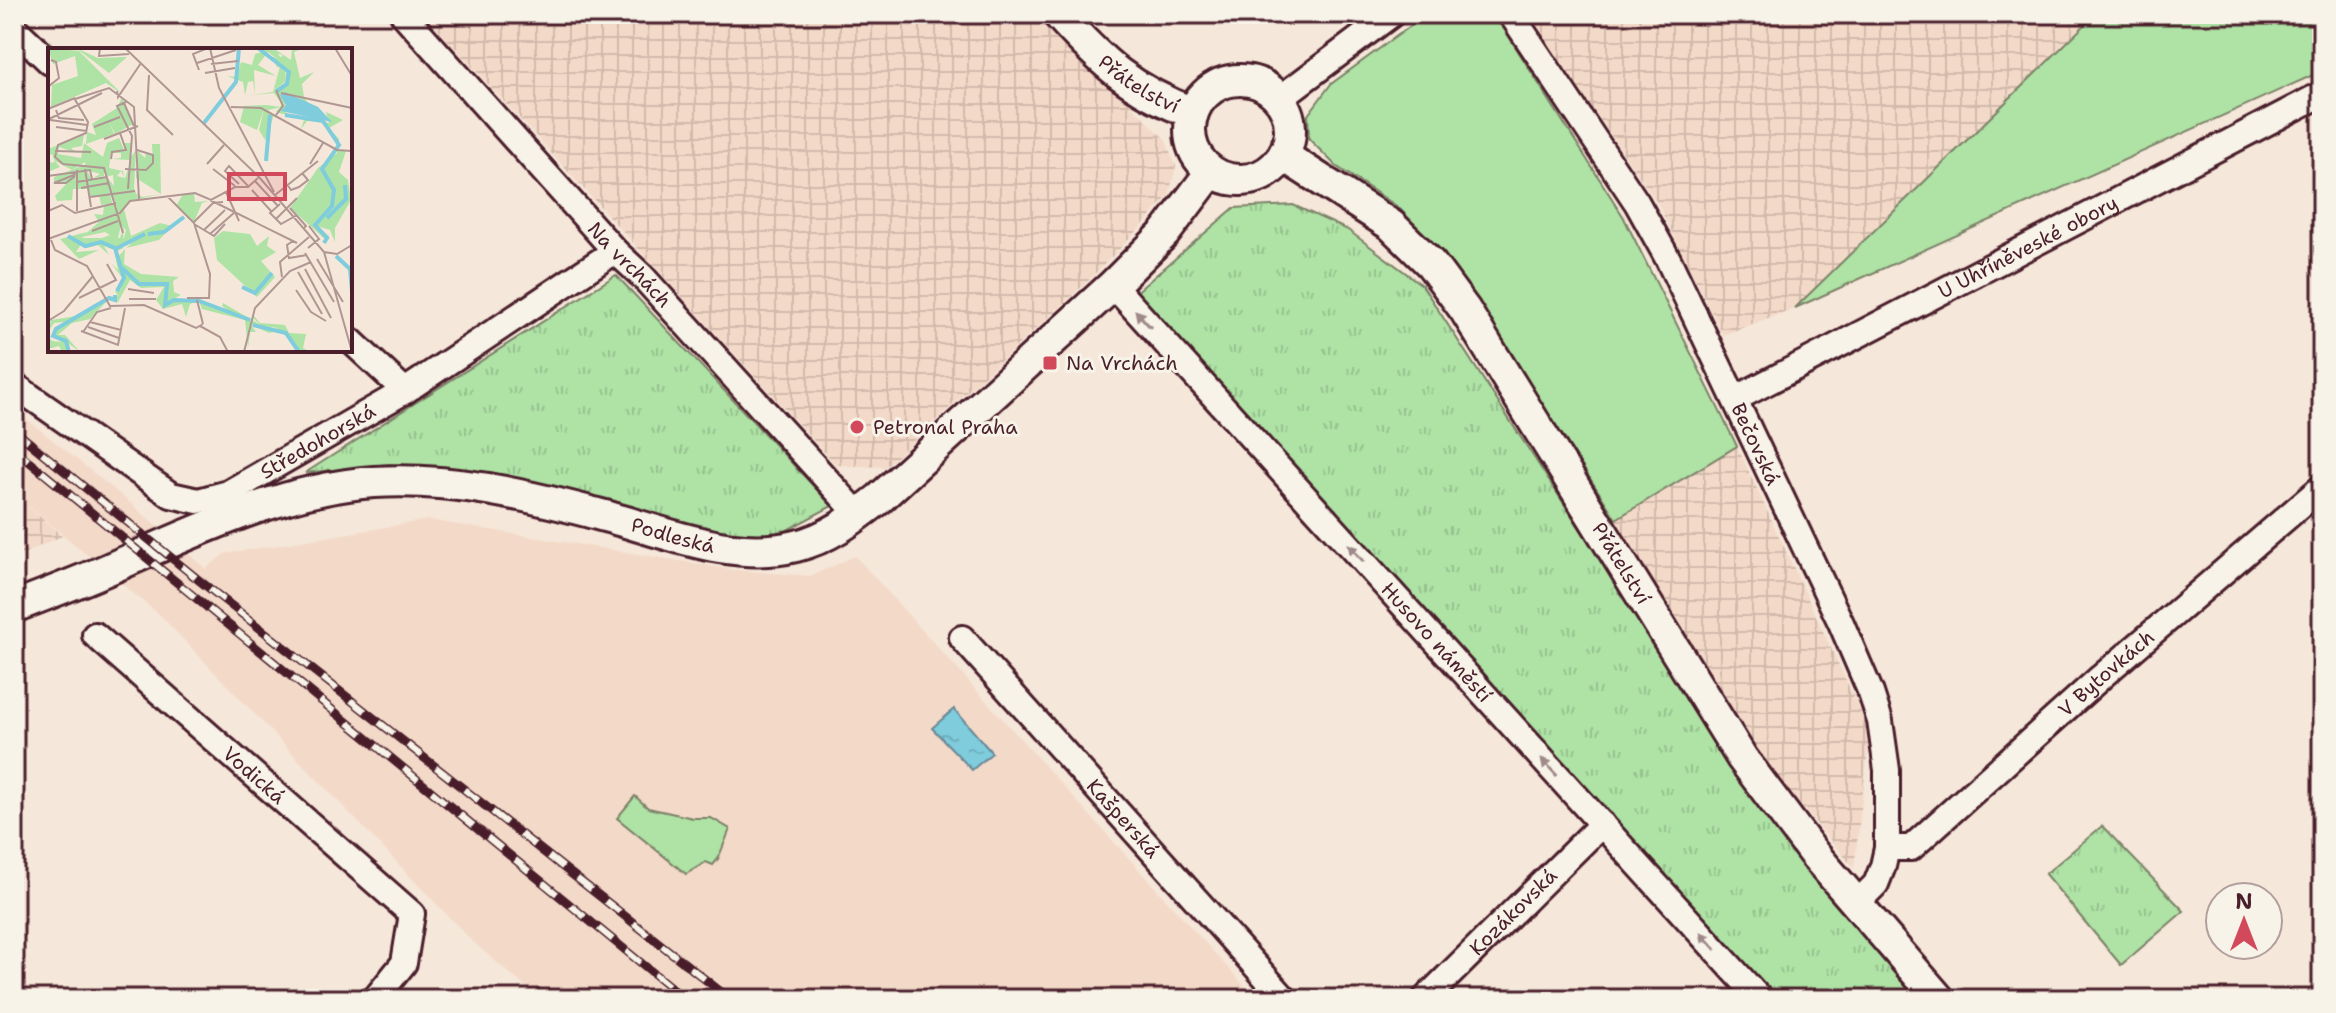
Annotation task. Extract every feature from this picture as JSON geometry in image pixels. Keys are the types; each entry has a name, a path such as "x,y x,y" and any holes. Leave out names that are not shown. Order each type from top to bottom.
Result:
{"main road":[{"name":"Přátelství","path":"1058,14 1114,72 1143,91 1193,113"},
{"name":"Přátelství","path":"1211,172 1194,151 1190,139 1193,113 1199,101 1219,85 1244,80 1269,89 1279,99"},
{"path":"1211,172 1236,181 1262,176 1273,169 1284,156 1291,134 1290,120 1279,99"},
{"name":"Přátelství","path":"1284,156 1391,225 1431,264 1465,310 1742,758 1814,854 1939,999"},
{"name":"Podleská","path":"14,607 188,534 275,503 353,484 424,482 497,490 726,548 750,550 795,546 819,539 859,515 891,488 1113,285 1165,233 1211,172"}],"street":[{"name":"Na vrchách","path":"403,14 615,251 652,287 859,515"},
{"path":"1279,99 1392,14"},
{"name":"Bečovská","path":"1511,14 1637,203 1668,259 1841,623 1871,693 1880,721 1887,770 1887,848 1876,884 1856,904"},
{"path":"14,28 48,60"},
{"name":"U Uhříněveské obory","path":"1735,399 2322,94"},
{"name":"Středohorská","path":"14,385 171,495 198,501 228,493 405,391 615,251"},
{"name":"Husovo náměstí","path":"1113,285 1760,999"},
{"path":"352,342 405,391"},
{"name":"V Bytovkách","path":"1887,848 1911,848 2101,677 2322,487"},
{"name":"Vodická","path":"95,635 412,914 404,963 375,999"},
{"name":"Kašperská","path":"962,638 1285,999"},
{"name":"Kozákovská","path":"1425,999 1602,824"}],"shaded area":[{"path":"424,14 1041,14 1165,139 1176,166 1169,195 1143,225 1086,283 885,467 836,465"},
{"path":"1528,14 2096,14 1795,308 1723,335 1658,204"},
{"path":"14,409 206,569 224,554 428,520 735,570 811,576 855,556 1256,999 540,999 474,943 161,616 14,494"},
{"path":"1737,446 1870,732 1854,868 1750,746 1616,519"},
{"path":"14,494 62,536 14,558"}],"green space":[{"path":"1427,14 1489,14 1504,29 1623,216 1737,446 1616,519 1453,265 1398,207 1336,166 1309,139 1308,115 1331,84"},
{"path":"2096,14 2322,14 2322,71 1795,308"},
{"path":"1293,205 1348,230 1422,285 1742,778 1817,880 1920,999 1777,999 1134,294 1234,208"},
{"path":"616,275 832,506 778,535 727,532 490,472 389,464 305,473"},
{"path":"635,796 648,808 693,818 711,818 730,829 718,859 713,865 706,862 686,874 617,818"},
{"path":"2102,826 2184,911 2121,965 2045,874"}],"water":[{"path":"954,709 992,753 972,770 932,728"}],"railway":[{"path":"14,430 200,581 730,999"},
{"path":"14,449 685,999"}],"place":[{"name":"Na Vrchách","path":"1050,363"},
{"name":"Petronal Praha","path":"857,427"}]}
